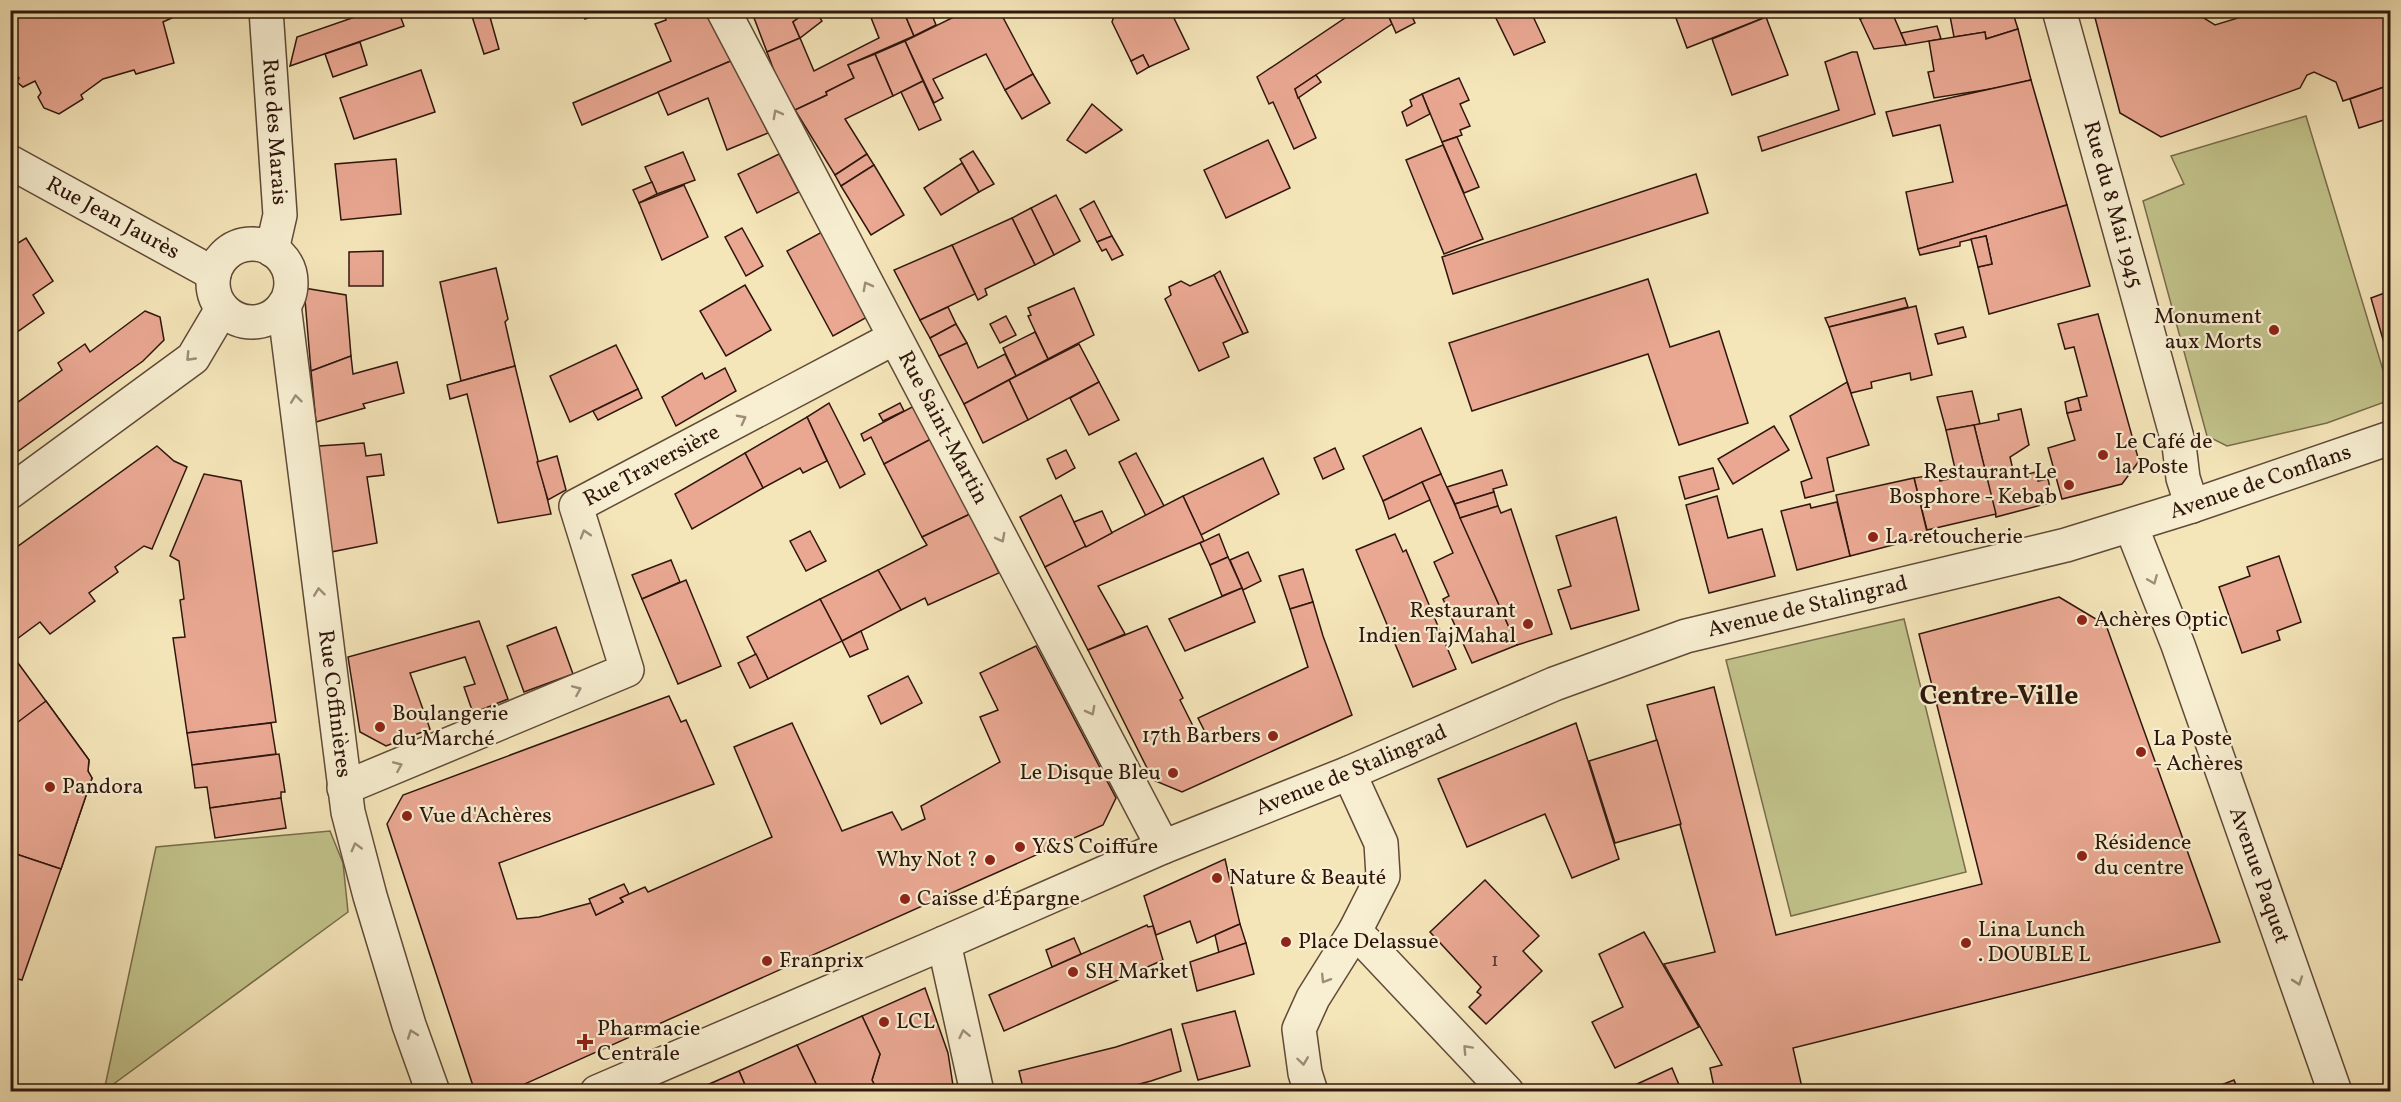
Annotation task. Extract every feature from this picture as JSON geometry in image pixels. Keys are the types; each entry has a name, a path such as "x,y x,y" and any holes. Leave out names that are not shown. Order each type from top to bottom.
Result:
{"street":[{"name":"Rue des Marais","path":"266,10 280,215 272,250"},
{"name":"Rue Saint-Martin","path":"723,10 1163,847"},
{"name":"Rue du 8 Mai 1945","path":"2059,10 2179,445 2183,478 2192,506"},
{"name":"Rue Jean Jaurès","path":"10,162 214,274"},
{"path":"260,246 272,250 282,259 288,270 291,284 289,297 272,317 259,322 246,322 233,318 222,309 216,297 213,285 214,274 219,263 226,254 237,248 260,246"},
{"name":"Rue Coffinières","path":"284,305 351,829 409,1025 433,1092"},
{"path":"10,492 192,358 222,309"},
{"name":"Rue Traversière","path":"344,788 627,669 576,506 894,338"},
{"name":"Avenue de Conflans","path":"2131,526 2391,438"},
{"name":"Avenue de Stalingrad","path":"597,1092 944,944 1163,847 1349,773 1554,684 1686,636 2066,545 2131,526"},
{"name":"Avenue Paquet","path":"2131,526 2178,645 2335,1092"},
{"path":"1311,1092 1305,1073 1299,1029 1313,998 1355,932 1383,876 1382,843 1349,773"},
{"path":"1355,932 1507,1092"},
{"path":"944,944 977,1092"}],"green space":[{"path":"2306,116 2390,393 2390,400 2327,423 2227,446 2207,436 2143,201 2184,184 2171,156"},
{"path":"1904,619 1966,872 1791,916 1726,660"},
{"path":"330,831 343,863 348,912 104,1091 156,847"}],"building":[{"path":"10,10 189,10 163,22 174,63 136,74 134,70 103,79 81,95 83,99 59,114 44,108 38,97 41,93 35,81 23,87 17,82 19,78 10,66"},
{"path":"375,10 398,10 404,26 290,66 297,37"},
{"path":"470,10 488,10 499,49 484,54"},
{"path":"581,10 599,10 600,13 585,19"},
{"path":"663,10 711,10 733,60 582,125 573,103 671,61 655,24 666,20"},
{"path":"751,10 809,10 793,22 800,38 767,52"},
{"path":"809,10 815,10 822,21 800,38 793,22"},
{"path":"868,10 903,10 914,36 848,65 854,78 826,92 827,95 795,110 779,84 767,52 800,38 814,71 879,38"},
{"path":"903,10 930,10 936,25 914,36"},
{"path":"968,10 999,10 1033,74 1005,90 986,54 933,79 943,98 934,103 905,41"},
{"path":"1116,10 1170,10 1189,49 1149,67 1143,55 1131,61 1112,22"},
{"path":"1357,10 1386,10 1392,24 1295,89 1316,138 1294,149 1273,102 1269,104 1257,77"},
{"path":"1386,10 1409,10 1415,23 1396,33"},
{"path":"1492,10 1530,10 1545,42 1514,55"},
{"path":"1673,10 1763,10 1766,17 1687,48"},
{"path":"1857,10 1882,10 1860,19"},
{"path":"1882,10 1891,10 1906,45 1874,49 1860,19"},
{"path":"2012,10 2018,29 1986,39 1985,32 1954,37 1949,11"},
{"path":"2093,10 2191,10 2215,25 2264,10 2390,10 2390,85 2343,101 2336,82 2314,72 2307,75 2300,88 2161,137 2120,113"},
{"path":"1766,17 1788,75 1732,95 1712,39"},
{"path":"1937,26 1941,39 1906,45 1901,33"},
{"path":"2018,29 2031,80 1934,98 1928,72 1934,71 1929,41 1985,32 1986,39"},
{"path":"905,41 923,81 893,96 875,54"},
{"path":"360,42 367,65 333,77 325,54"},
{"path":"1857,52 1875,114 1762,151 1758,137 1839,110 1825,62"},
{"path":"875,54 893,96 845,119 867,154 835,175 795,110 827,95 826,92 854,78 848,65"},
{"path":"1143,55 1149,67 1137,74 1131,61"},
{"path":"733,60 768,133 727,150 708,98 668,115 658,92"},
{"path":"421,70 435,112 354,139 340,98"},
{"path":"1033,74 1050,103 1022,119 1005,90"},
{"path":"1316,75 1321,82 1298,98 1295,89"},
{"path":"1459,78 1469,100 1460,104 1470,126 1460,130 1462,135 1442,142 1422,94"},
{"path":"2031,80 2067,205 1918,249 1906,192 1953,182 1940,125 1893,136 1886,112"},
{"path":"923,81 941,120 919,130 901,92"},
{"path":"2387,86 2390,96 2390,118 2359,128 2350,99"},
{"path":"1422,94 1430,114 1407,126 1402,112 1412,106 1410,100"},
{"path":"1092,104 1122,130 1086,153 1067,140"},
{"path":"1457,137 1479,187 1464,193 1442,142"},
{"path":"1268,140 1290,188 1226,218 1204,170"},
{"path":"1443,145 1483,239 1444,254 1406,160"},
{"path":"973,151 994,184 979,192 960,159"},
{"path":"683,152 695,180 657,194 645,167"},
{"path":"779,154 799,192 757,213 738,174"},
{"path":"867,154 874,165 841,186 835,175"},
{"path":"396,159 401,214 341,220 335,164"},
{"path":"962,163 979,192 941,215 924,188"},
{"path":"874,165 904,215 871,235 841,186"},
{"path":"1696,174 1708,213 1453,294 1442,257"},
{"path":"652,182 657,194 639,203 633,190"},
{"path":"684,185 708,237 662,260 639,203"},
{"path":"1056,195 1080,241 1054,255 1031,208"},
{"path":"1094,201 1112,236 1097,242 1080,209"},
{"path":"2067,205 2090,286 1989,314 1978,267 1992,264 1986,236 1960,242 1960,246 1920,255 1918,249"},
{"path":"1031,208 1054,255 1035,265 1012,218"},
{"path":"1012,218 1035,265 985,289 987,295 978,300 952,245"},
{"path":"742,228 763,266 746,276 725,237"},
{"path":"822,232 869,316 833,336 787,251"},
{"path":"1112,236 1123,255 1112,260 1106,249 1102,251 1097,242"},
{"path":"1986,236 1992,264 1978,267 1971,239"},
{"path":"26,238 53,281 33,295 44,313 10,337 10,248"},
{"path":"952,245 975,294 920,320 894,270"},
{"path":"383,251 383,286 349,286 349,252"},
{"path":"496,268 508,319 505,322 515,366 461,381 440,282"},
{"path":"1220,271 1248,332 1243,334 1214,275"},
{"path":"1214,275 1243,334 1223,343 1229,357 1199,371 1165,299 1171,295 1169,287 1181,281 1190,286"},
{"path":"1648,279 1670,347 1719,331 1748,423 1679,445 1648,354 1472,411 1449,343"},
{"path":"745,285 771,330 726,356 700,311"},
{"path":"304,288 346,295 351,356 311,371"},
{"path":"1074,288 1094,335 1048,359 1028,316 1031,315 1028,308"},
{"path":"2390,291 2390,348 2386,350 2371,298"},
{"path":"1905,298 1908,307 1829,327 1825,318"},
{"path":"1916,306 1932,375 1911,380 1910,373 1871,382 1872,388 1851,393 1829,327"},
{"path":"948,307 956,324 930,338 920,320"},
{"path":"145,311 160,317 164,340 143,361 10,457 10,408 62,370 58,363 85,344 90,352"},
{"path":"2098,314 2139,461 2122,484 2062,499 2048,448 2075,440 2067,413 2081,410 2078,398 2087,396 2074,347 2065,349 2058,324"},
{"path":"1006,316 1016,335 1000,343 990,324"},
{"path":"956,324 967,343 939,356 930,338"},
{"path":"1963,327 1966,337 1938,344 1935,334"},
{"path":"1035,332 1048,359 1016,376 1003,348"},
{"path":"967,343 978,368 1005,354 1016,376 964,404 939,356"},
{"path":"1079,344 1099,382 1028,420 1009,380"},
{"path":"616,345 638,389 570,422 550,376"},
{"path":"351,356 353,374 397,362 404,393 363,404 365,408 316,422 311,371"},
{"path":"515,366 551,514 498,523 467,394 450,399 447,385"},
{"path":"725,368 736,391 676,426 662,397 702,373 705,379"},
{"path":"1009,380 1028,420 983,443 964,404"},
{"path":"1099,382 1119,420 1089,435 1070,398"},
{"path":"1847,382 1869,445 1827,458 1834,491 1805,498 1801,482 1812,478 1790,416"},
{"path":"638,389 642,398 598,420 593,411"},
{"path":"1972,391 1980,424 1946,430 1937,397"},
{"path":"2078,398 2081,410 2067,413 2065,402"},
{"path":"829,403 865,474 840,488 807,417"},
{"path":"900,403 904,411 883,421 879,414"},
{"path":"914,406 931,439 884,464 871,437 864,441 861,434"},
{"path":"2021,409 2029,445 2010,457 2015,478 2036,472 2038,481 2048,479 2053,502 1996,517 1974,425 1999,420 1998,414"},
{"path":"807,417 827,461 803,473 800,468 763,488 745,453"},
{"path":"1974,425 1996,514 1927,530 1914,478 1938,474 1940,481 1957,477 1946,430"},
{"path":"1774,426 1789,450 1733,484 1718,459"},
{"path":"1421,428 1441,474 1383,501 1363,456"},
{"path":"931,439 970,514 922,537 884,464"},
{"path":"364,443 366,456 381,454 384,475 367,477 377,543 331,552 323,508 319,446"},
{"path":"157,446 174,461 187,467 152,549 144,546 115,567 118,572 89,593 95,601 50,634 40,622 10,644 10,552"},
{"path":"1335,448 1344,469 1323,479 1314,458"},
{"path":"1066,450 1075,468 1056,479 1047,459"},
{"path":"745,453 763,488 692,529 675,494"},
{"path":"1136,453 1164,506 1146,516 1119,462"},
{"path":"557,456 566,490 548,500 537,462"},
{"path":"1263,458 1279,494 1201,535 1183,496"},
{"path":"1713,468 1719,489 1685,499 1679,477"},
{"path":"1502,470 1507,485 1493,489 1494,492 1455,504 1447,487"},
{"path":"204,474 241,481 276,722 187,733 173,638 185,637 180,600 184,599 179,561 170,556"},
{"path":"1441,474 1517,645 1472,663 1443,599 1449,596 1434,562 1453,553 1422,482"},
{"path":"1914,478 1928,536 1850,556 1836,495"},
{"path":"1422,482 1430,500 1389,519 1383,501"},
{"path":"1494,492 1498,506 1460,518 1455,504"},
{"path":"1061,495 1086,547 1045,567 1020,517"},
{"path":"1183,496 1204,541 1098,586 1125,634 1088,650 1045,567"},
{"path":"1717,496 1728,538 1762,529 1775,576 1709,593 1686,505"},
{"path":"1837,502 1850,556 1797,570 1781,511 1810,504 1811,508"},
{"path":"1498,506 1501,513 1511,509 1552,634 1517,645 1460,518"},
{"path":"1102,511 1112,533 1086,547 1074,522"},
{"path":"970,514 999,573 928,605 925,598 901,610 878,570 927,545 922,537"},
{"path":"1616,517 1639,610 1571,629 1558,590 1571,586 1556,536"},
{"path":"810,531 826,561 806,571 790,541"},
{"path":"1219,534 1228,557 1210,565 1200,543"},
{"path":"1395,534 1403,552 1406,550 1456,669 1413,687 1356,550"},
{"path":"1248,552 1261,581 1243,590 1230,560"},
{"path":"2279,556 2301,622 2277,631 2280,640 2242,653 2219,587 2250,576 2247,567"},
{"path":"1228,557 1242,588 1222,596 1210,565"},
{"path":"671,560 680,582 642,599 632,575"},
{"path":"1303,569 1313,602 1290,609 1279,576"},
{"path":"878,570 901,610 842,641 820,599"},
{"path":"686,580 721,666 678,684 642,599"},
{"path":"1242,588 1255,622 1185,651 1169,619"},
{"name":"Résidence du centre","path":"2059,597 2106,625 2220,942 1793,1048 1803,1092 1715,1092 1710,1068 1722,1065 1664,964 1715,952 1647,705 1714,687 1776,935 1982,884 1919,634"},
{"path":"820,599 842,641 768,679 747,637"},
{"path":"1313,602 1352,715 1182,792 1153,780 1088,650 1147,626 1183,698 1180,700 1198,736 1205,732 1198,718 1308,667 1290,609"},
{"path":"479,621 508,699 473,713 464,687 475,684 465,657 410,673 430,729 386,746 360,732 348,657"},
{"path":"556,627 573,674 524,692 507,646"},
{"path":"861,631 868,649 850,657 842,641"},
{"path":"1036,646 1116,798 1103,825 507,1092 483,1092 473,1086 387,824 403,795 669,696 681,722 686,720 714,784 499,863 517,919 539,917 591,903 596,915 623,902 620,898 645,887 648,892 772,837 734,747 792,723 842,831 892,812 902,830 925,819 921,806 1000,762 980,717 998,710 980,673"},
{"name":"Pandora","path":"10,652 89,760 88,771 92,778 61,869 10,852"},
{"path":"756,654 768,679 750,688 738,663"},
{"path":"908,676 922,703 881,724 868,696"},
{"name":"Pandora","path":"46,701 89,760 88,771 92,778 61,869 10,852 10,728"},
{"path":"271,723 276,754 192,765 187,733"},
{"path":"1576,723 1619,859 1572,878 1545,814 1467,847 1438,779"},
{"path":"1657,740 1681,824 1615,843 1589,761"},
{"path":"279,754 285,792 281,792 281,798 210,808 207,787 195,788 192,765"},
{"path":"281,798 286,828 215,838 210,808"},
{"path":"10,852 61,869 22,980 10,977"},
{"path":"1225,859 1240,924 1197,943 1190,921 1156,935 1144,896"},
{"path":"1485,880 1539,936 1523,951 1542,971 1486,1024 1469,1007 1481,995 1477,992 1481,987 1430,932"},
{"path":"624,884 629,894 620,898 623,902 596,915 589,899"},
{"path":"1240,924 1246,943 1219,953 1215,935"},
{"path":"1147,925 1148,927 1153,926 1163,960 1004,1031 989,995"},
{"path":"1644,932 1699,1027 1615,1068 1592,1022 1623,1007 1599,954"},
{"path":"1074,938 1081,954 1052,967 1046,950"},
{"path":"1246,943 1254,974 1197,991 1190,962"},
{"path":"925,988 948,1053 954,1092 878,1092 872,1080 880,1054 862,1016"},
{"path":"1235,1011 1250,1066 1198,1080 1182,1024"},
{"path":"862,1016 880,1054 872,1080 878,1092 820,1092 797,1045"},
{"path":"1171,1029 1181,1071 1109,1092 1024,1092 1019,1071 1116,1047"},
{"path":"797,1045 820,1092 748,1092 739,1071"},
{"path":"1672,1068 1682,1092 1638,1092 1635,1085"},
{"path":"739,1071 748,1092 710,1092 707,1085"},
{"path":"2234,1080 2239,1092 2203,1092"}],"place":[{"name":"Monument aux Morts","path":"2274,330"},
{"name":"Le Café de la Poste","path":"2103,455"},
{"name":"Restaurant Le Bosphore - Kebab","path":"2069,485"},
{"name":"La retoucherie","path":"1873,537"},
{"name":"Achères Optic","path":"2082,620"},
{"name":"Restaurant Indien TajMahal","path":"1528,624"},
{"name":"Boulangerie du Marché","path":"380,727"},
{"name":"17th Barbers","path":"1273,736"},
{"name":"La Poste - Achères","path":"2141,752"},
{"name":"Le Disque Bleu","path":"1173,773"},
{"name":"Pandora","path":"50,787"},
{"name":"Vue d'Achères","path":"407,816"},
{"name":"Y&S Coiffure","path":"1020,847"},
{"name":"Résidence du centre","path":"2082,856"},
{"name":"Why Not ?","path":"990,860"},
{"name":"Nature & Beauté","path":"1217,878"},
{"name":"Caisse d'Épargne","path":"905,899"},
{"name":"Place Delassue","path":"1286,942"},
{"name":"Lina Lunch . DOUBLE L","path":"1966,943"},
{"name":"Franprix","path":"767,961"},
{"name":"SH Market","path":"1073,972"},
{"name":"LCL","path":"884,1022"},
{"name":"Pharmacie Centrale","path":"585,1042"}],"district":[{"name":"Centre-Ville","path":"1999,696"}]}
